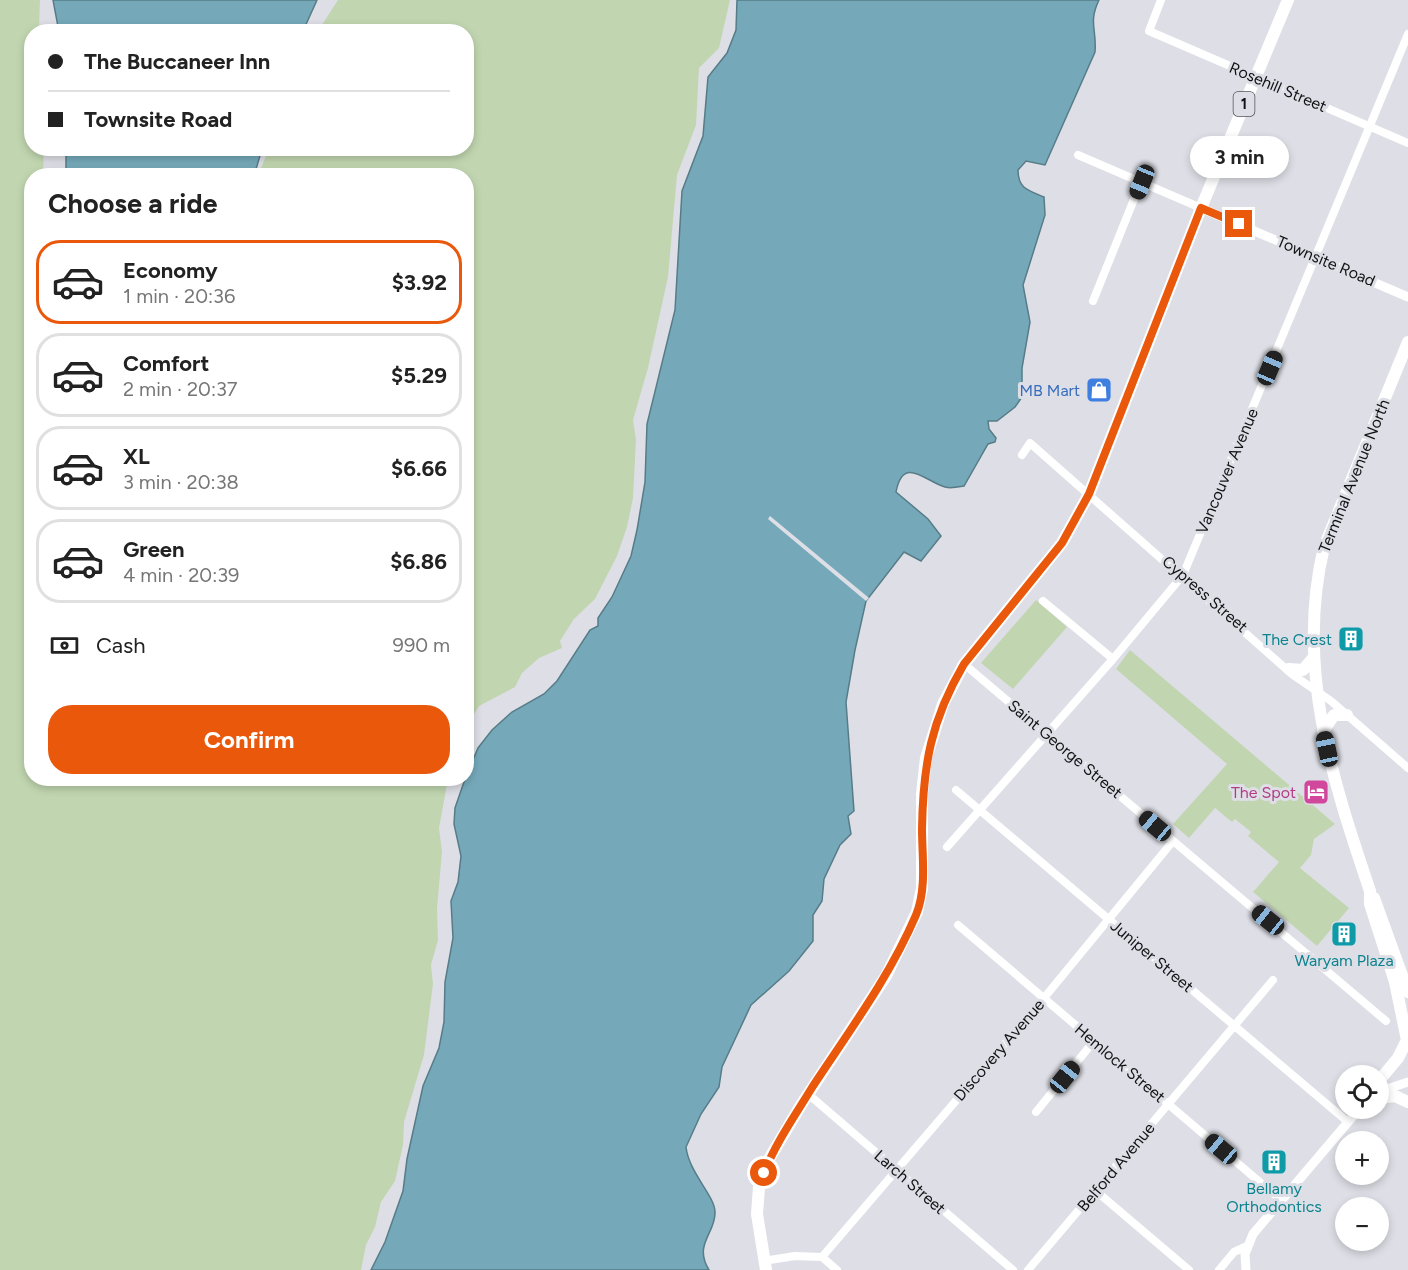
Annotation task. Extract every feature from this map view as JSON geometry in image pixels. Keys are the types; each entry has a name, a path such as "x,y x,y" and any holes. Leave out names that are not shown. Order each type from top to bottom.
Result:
{"main road":[{"name":"1","path":"765,1265 757,1214 759,1187 770,1159 808,1094 889,970 917,912 922,888 922,794 926,758 943,704 964,664 1062,543 1089,494 1201,208 1288,0"},
{"name":"Terminal Avenue North","path":"1408,342 1324,547 1312,613 1313,658 1323,730 1335,787 1370,893 1370,904 1395,982 1408,1045"},
{"path":"1289,669 1303,670 1313,658"},
{"path":"1323,730 1334,715 1347,715"},
{"name":"Terminal Avenue North","path":"1370,893 1378,903 1408,992"},
{"path":"1389,1069 1398,1058 1407,1040"},
{"path":"1389,1097 1395,1096 1408,1102"}],"street":[{"name":"Rosehill Street","path":"1161,0 1149,31 1408,143"},
{"name":"Vancouver Avenue","path":"947,847 1113,659 1183,575 1408,34"},
{"name":"Townsite Road","path":"1078,155 1408,297"},
{"path":"1093,301 1142,182"},
{"name":"Cypress Street","path":"1022,455 1030,442 1289,669 1408,768"},
{"path":"1043,602 1113,659"},
{"name":"Saint George Street","path":"964,664 1386,1021"},
{"name":"Juniper Street","path":"956,790 1348,1122"},
{"name":"Discovery Avenue","path":"822,1257 1044,998 1173,841"},
{"name":"Hemlock Street","path":"958,925 1282,1200"},
{"name":"Belford Avenue","path":"1028,1270 1273,980"},
{"path":"1036,1112 1094,1041"},
{"path":"1389,1088 1408,1082"},
{"name":"Larch Street","path":"808,1094 1013,1270"},
{"path":"1246,1270 1247,1246 1253,1234 1351,1119"},
{"path":"1096,1191 1189,1270"},
{"path":"1219,1270 1234,1252 1247,1246"},
{"path":"765,1265 795,1256 822,1257 837,1270"}],"green space":[{"path":"0,0 40,0 39,24 24,24 24,156 44,156 43,168 24,168 24,786 447,786 439,828 442,852 437,909 438,940 431,965 433,984 424,1055 404,1122 403,1145 395,1181 381,1202 375,1227 366,1245 361,1270 0,1270"},
{"path":"338,0 730,0 719,48 699,68 696,125 677,175 668,277 648,368 633,420 636,440 633,498 627,527 617,556 595,599 574,619 560,641 562,648 539,658 522,673 515,687 479,706 474,714 474,168 261,168 266,156 474,156 474,24 323,24"},
{"path":"1036,600 1067,627 1013,689 981,663"},
{"path":"1130,650 1335,824 1314,839 1311,855 1300,868 1349,908 1317,946 1253,892 1279,862 1248,836 1251,832 1235,819 1232,822 1215,808 1189,838 1173,824 1227,764 1116,669"}],"water":[{"path":"53,0 317,0 306,24 58,24"},
{"path":"737,0 1099,0 1093,20 1095,52 1045,165 1026,161 1018,170 1022,185 1044,197 1045,215 1023,285 1030,322 1022,368 1022,397 1015,407 997,421 988,421 989,429 996,438 995,442 988,444 964,486 945,487 910,472 904,474 899,481 896,492 928,519 941,536 921,561 904,552 866,601 846,702 854,811 848,816 851,834 840,845 824,879 822,901 813,915 813,941 789,971 751,1005 722,1067 719,1087 701,1114 686,1147 692,1166 714,1206 714,1219 703,1253 709,1270 371,1270 385,1242 403,1191 407,1159 423,1086 439,1048 444,1022 445,982 453,938 451,901 458,882 461,856 454,824 455,808 463,786 474,786 474,758 478,748 492,730 512,712 544,694 557,681 590,630 598,626 598,618 612,597 631,556 645,482 647,424 675,310 682,191 703,136 708,77 727,53 736,30"},
{"path":"66,156 260,156 256,168 66,168"}],"pier":[{"path":"770,516 869,598 866,601 768,519"}],"place":[{"name":"MB Mart","path":"1099,390"},
{"name":"The Crest","path":"1351,639"},
{"name":"The Spot","path":"1316,792"},
{"name":"Waryam Plaza","path":"1344,934"},
{"name":"Bellamy Orthodontics","path":"1274,1162"}],"route":[{"path":"764,1173 801,1104 892,964 917,912 922,888 922,794 926,758 933,730 952,683 964,664 1062,543 1089,494 1201,208 1239,224"}]}
